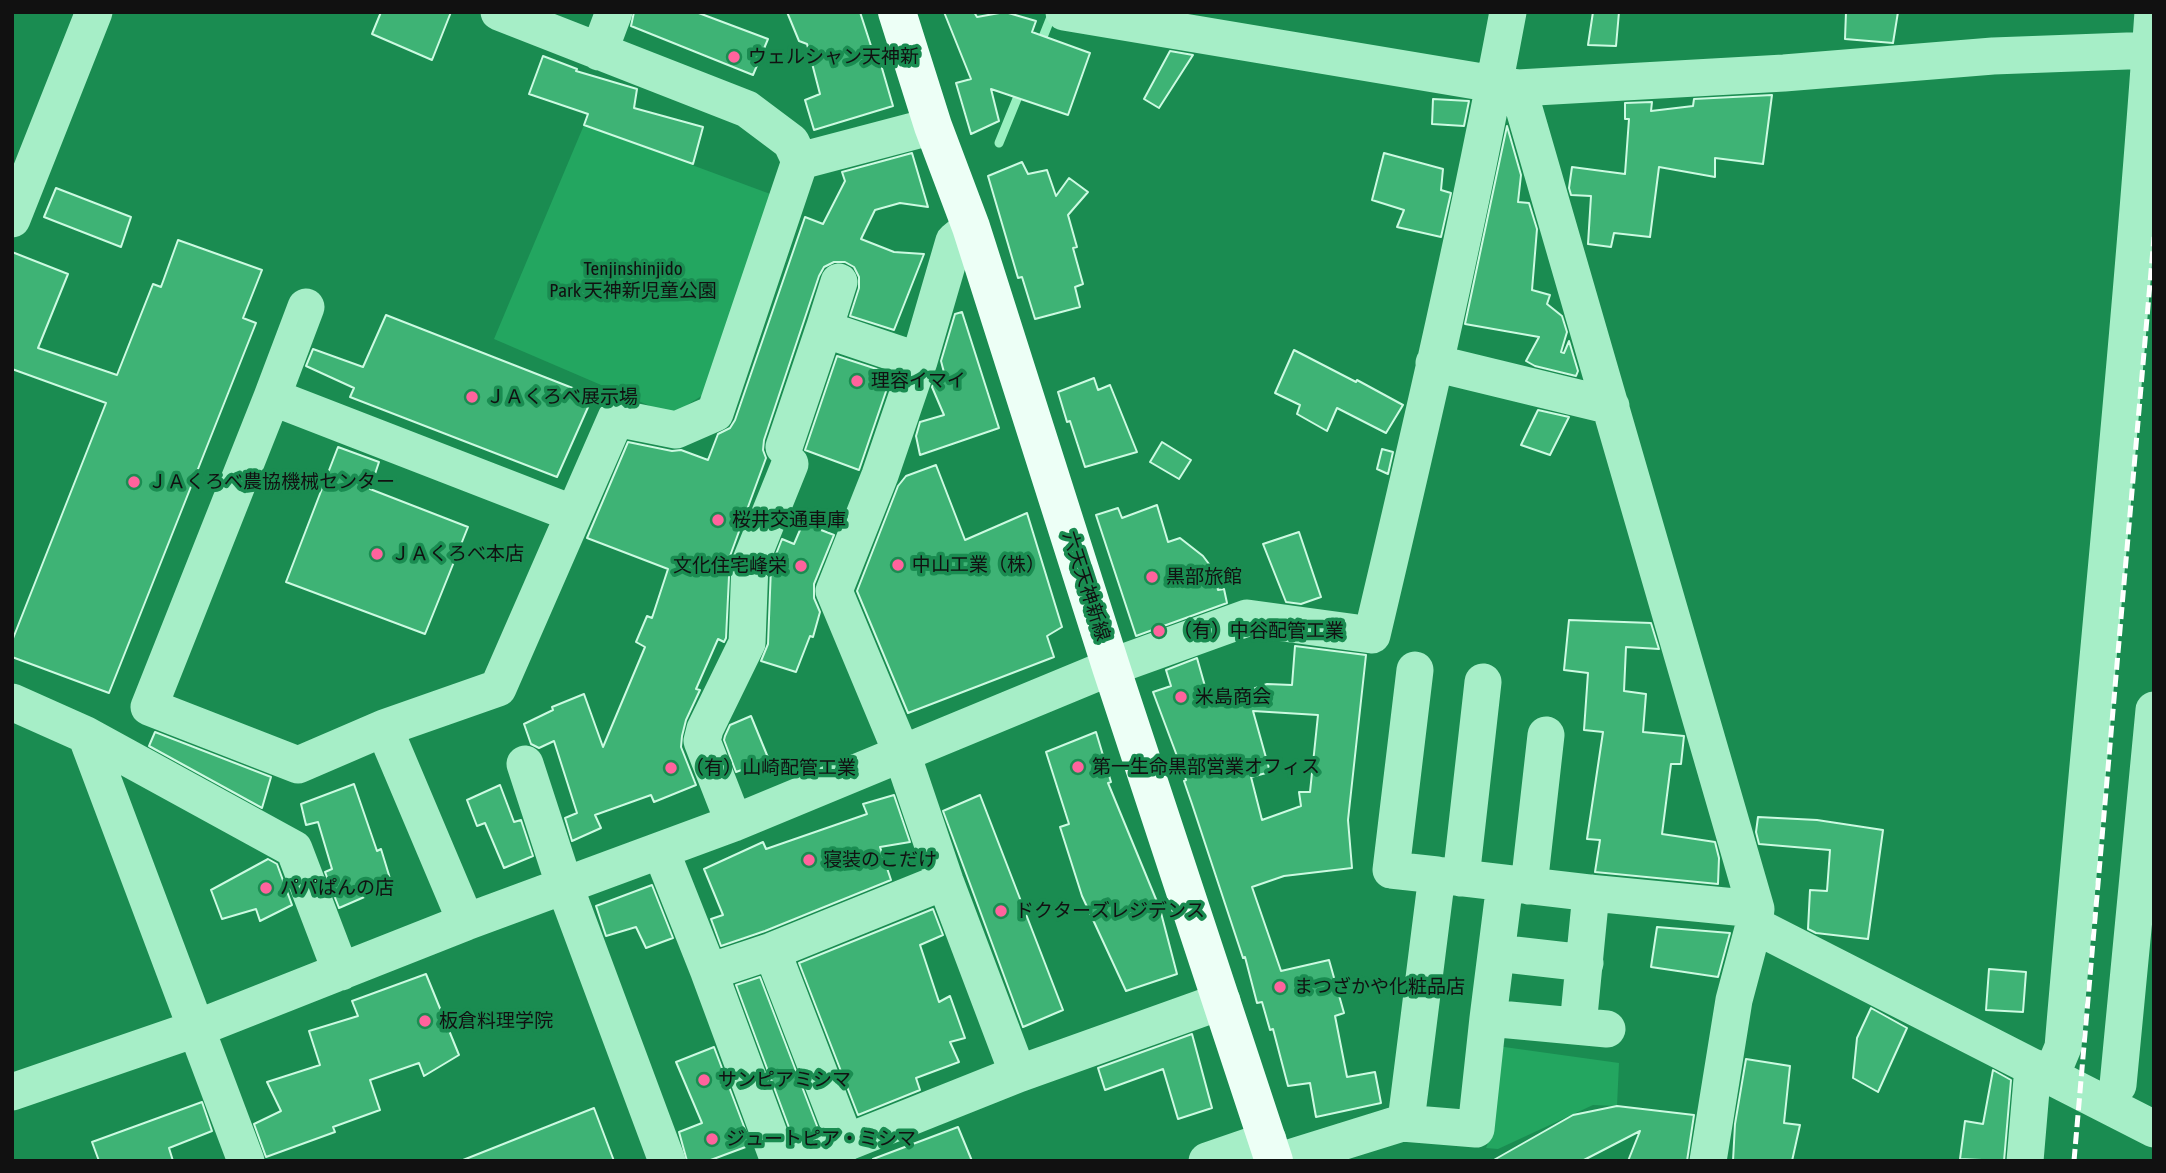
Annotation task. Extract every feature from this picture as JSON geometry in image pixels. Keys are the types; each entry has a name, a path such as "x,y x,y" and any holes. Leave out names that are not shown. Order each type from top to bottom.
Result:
{"main road":[{"name":"六天天神新線","path":"897,12 933,126 971,227 1111,667 1274,1154"}],"street":[{"path":"12,219 94,12"},
{"path":"306,307 149,707 298,765 384,728 498,688 615,418 676,430 715,413 800,161 791,142 747,109 499,12"},
{"path":"598,52 614,12"},
{"path":"1064,12 1506,86 1784,73 1980,57 2152,50"},
{"path":"12,1091 195,1029 466,922 661,851 1111,667 1247,618 1372,635 1434,363 1506,86 1508,12"},
{"path":"2025,1161 2042,1072 2063,1047 2085,780 2126,355 2153,12"},
{"path":"1506,86 1611,406 1755,917 1734,1000 1708,1161"},
{"path":"800,161 933,126"},
{"path":"971,227 954,241 919,361 880,475 834,591 902,754 945,881 1018,1074"},
{"path":"734,823 702,741 705,729 747,643 750,563 787,456 839,282"},
{"path":"824,329 919,361"},
{"path":"1434,363 1611,406"},
{"path":"272,397 574,514"},
{"path":"1415,670 1391,870 1591,893 1755,917 2042,1072 2154,1129"},
{"path":"1402,1123 1407,1113 1483,682"},
{"path":"12,702 86,735 294,849 341,972"},
{"path":"2118,1084 2154,710"},
{"path":"384,728 466,922"},
{"path":"86,735 246,1161"},
{"path":"1207,1161 1274,1154 1402,1123 1476,1129 1497,953 1517,885 1546,736"},
{"path":"525,764 565,887 667,1161"},
{"path":"661,851 779,1161"},
{"path":"709,972 772,951 945,881"},
{"path":"1488,1018 1593,1028 1585,963 1591,893"},
{"path":"772,951 846,1143"},
{"path":"1497,953 1585,963"},
{"path":"800,1161 1018,1074 1222,1001"}],"green space":[{"name":"Tenjinshinjido Park 天神新児童公園","path":"584,125 773,195 703,395 671,415 494,339"},
{"path":"1497,1046 1619,1063 1617,1106 1593,1105 1498,1149 1486,1148"}],"building":[{"path":"381,12 451,12 432,60 372,34"},
{"name":"ウェルシャン天神新","path":"634,12 696,12 768,39 753,75 631,26"},
{"path":"787,12 860,12 873,52 877,51 893,106 814,130 805,100 820,94 807,44 799,41"},
{"path":"944,12 974,12 977,17 1005,12 1036,21 1032,32 1090,53 1068,115 991,89 999,121 971,134 956,83 971,79"},
{"path":"1593,12 1619,12 1616,46 1588,45"},
{"path":"1846,12 1898,12 1893,43 1845,39"},
{"path":"1170,51 1193,55 1159,108 1144,99"},
{"path":"543,56 577,69 576,71 637,89 634,108 703,127 693,164 584,125 588,114 529,94"},
{"path":"1772,95 1763,164 1715,158 1715,177 1659,167 1650,237 1614,233 1611,247 1588,244 1591,196 1571,195 1569,188 1572,167 1625,174 1629,119 1625,119 1625,103 1652,102 1651,111 1693,106 1694,99"},
{"path":"1433,99 1469,101 1464,126 1432,124"},
{"path":"1507,126 1521,175 1518,202 1529,203 1537,229 1532,290 1550,295 1547,304 1562,316 1567,332 1561,352 1564,353 1569,341 1578,371 1576,376 1535,366 1526,361 1539,337 1465,324"},
{"path":"912,153 928,207 900,203 875,210 861,239 894,252 924,254 894,330 850,316 859,288 859,277 854,267 845,262 834,262 824,267 819,276 764,440 766,458 730,556 726,638 724,642 718,639 696,689 700,690 686,720 682,736 681,747 696,785 654,802 651,795 595,815 601,828 572,841 565,818 577,813 554,741 539,748 531,744 524,724 553,710 552,707 584,694 603,747 645,647 636,642 647,616 652,618 668,569 587,538 628,442 672,451 681,450 708,460 718,434 730,428 735,420 805,217 823,224 845,181 842,172"},
{"path":"1384,153 1443,169 1441,190 1451,193 1441,237 1397,227 1404,210 1372,200"},
{"path":"1022,162 1028,174 1047,170 1056,196 1069,178 1088,192 1068,215 1077,247 1073,248 1083,284 1075,287 1080,307 1035,319 1022,277 1018,278 988,176"},
{"path":"56,188 131,217 121,247 44,217"},
{"name":"ＪＡくろべ農協機械センター","path":"178,240 262,270 243,318 256,323 109,693 12,657 12,641 106,403 12,369 12,252 68,274 38,348 117,375 153,284 161,287"},
{"path":"962,312 999,428 920,455 916,436 920,422 944,415 932,387 936,377 946,380 941,361 955,314"},
{"name":"ＪＡくろべ展示場","path":"386,315 593,396 557,477 350,397 354,388 306,366 313,349 363,367"},
{"path":"1294,350 1403,405 1386,433 1337,408 1327,431 1297,414 1300,405 1275,393"},
{"path":"837,356 892,374 859,470 805,450"},
{"path":"1094,378 1098,390 1110,385 1137,452 1085,467 1058,392"},
{"path":"1538,410 1569,417 1550,455 1521,445"},
{"path":"1162,442 1191,460 1179,479 1150,462"},
{"name":"ＪＡくろべ本店","path":"338,447 379,462 370,489 468,527 425,634 286,582"},
{"path":"1382,449 1393,452 1388,474 1377,469"},
{"path":"936,465 965,540 1027,513 1062,627 1047,636 1054,657 908,713 857,591 898,486 906,476"},
{"path":"1157,505 1168,542 1180,538 1203,556 1212,568 1218,590 1224,589 1227,603 1136,636 1096,515 1118,508 1122,518"},
{"path":"803,523 834,535 814,584 814,598 820,612 813,637 810,636 796,672 761,661 768,644 771,567 782,539 794,544"},
{"path":"1299,532 1321,597 1301,604 1286,602 1263,544"},
{"path":"1569,620 1651,623 1659,649 1626,647 1624,691 1646,694 1643,732 1684,736 1681,764 1671,764 1662,834 1715,842 1719,858 1718,884 1595,872 1600,840 1587,839 1603,732 1584,730 1588,673 1564,670"},
{"path":"1295,646 1366,655 1348,820 1352,868 1284,876 1252,887 1281,971 1329,960 1344,1013 1335,1016 1347,1077 1375,1072 1381,1103 1316,1117 1310,1083 1288,1086 1273,1029 1270,1030 1262,1002 1257,1003 1245,957 1243,958 1184,781 1186,780 1153,692 1171,686 1166,670 1197,658 1210,704 1267,684 1292,685","holes":["1253,711 1318,715 1310,792 1299,792 1301,806 1262,820 1251,777 1270,772"]},
{"path":"751,716 769,760 736,772 724,740 725,736 730,725"},
{"path":"155,732 271,777 262,808 149,746"},
{"path":"1096,732 1111,782 1108,783 1160,909 1177,974 1126,991 1082,896 1060,827 1069,824 1046,752"},
{"path":"354,784 377,851 381,849 392,885 339,908 325,872 332,869 318,822 306,825 301,804"},
{"path":"500,785 514,822 521,820 533,856 504,868 485,823 477,826 467,800"},
{"path":"894,795 910,842 880,847 891,880 721,946 711,919 723,915 704,869 763,842 766,849 867,814 863,804"},
{"name":"ドクターズレジデンス","path":"980,795 1063,1010 1023,1027 943,811"},
{"path":"1758,817 1817,820 1883,830 1868,939 1816,933 1808,929 1810,890 1827,891 1830,850 1759,844 1756,832"},
{"path":"268,859 277,864 292,905 260,921 256,909 222,919 211,890"},
{"path":"652,885 673,938 646,948 636,927 606,936 596,906"},
{"path":"933,909 943,935 920,945 939,1002 950,996 965,1038 950,1042 959,1062 916,1078 920,1090 858,1115 799,963"},
{"path":"1657,927 1730,933 1718,977 1651,967"},
{"path":"1989,969 2026,972 2023,1012 1986,1010"},
{"path":"426,974 459,1055 424,1076 419,1063 370,1080 380,1110 333,1127 335,1132 266,1157 254,1124 281,1111 267,1082 320,1065 309,1031 358,1016 352,1001"},
{"path":"760,977 819,1131 794,1141 736,985"},
{"path":"1871,1008 1907,1028 1878,1092 1853,1078 1857,1038"},
{"path":"1192,1034 1212,1108 1178,1119 1163,1069 1105,1090 1098,1068"},
{"path":"714,1047 751,1145 708,1161 687,1161 679,1132 702,1123 676,1062"},
{"path":"1746,1059 1790,1066 1784,1123 1800,1125 1792,1161 1733,1161 1735,1124"},
{"path":"1993,1070 2011,1080 2004,1161 1960,1159 1965,1121 1983,1124"},
{"path":"202,1102 212,1131 169,1148 173,1161 99,1161 92,1142"},
{"path":"1617,1106 1694,1115 1687,1161 1628,1161 1640,1131 1582,1161 1492,1161 1573,1115"},
{"path":"594,1108 614,1161 463,1161 463,1160"},
{"path":"958,1127 972,1161 873,1159"}],"waterway":[{"path":"1039,47 1053,12"},
{"path":"999,143 1021,89"}],"railway":[{"path":"2074,1161 2154,237"}],"place":[{"name":"ウェルシャン天神新","path":"734,57"},
{"name":"理容イマイ","path":"857,381"},
{"name":"ＪＡくろべ展示場","path":"472,397"},
{"name":"ＪＡくろべ農協機械センター","path":"134,482"},
{"name":"桜井交通車庫","path":"718,520"},
{"name":"ＪＡくろべ本店","path":"377,554"},
{"name":"中山工業（株）","path":"898,565"},
{"name":"文化住宅峰栄","path":"801,566"},
{"name":"黒部旅館","path":"1152,577"},
{"name":"（有）中谷配管工業","path":"1159,631"},
{"name":"米島商会","path":"1181,697"},
{"name":"第一生命黒部営業オフィス","path":"1078,767"},
{"name":"（有）山崎配管工業","path":"671,768"},
{"name":"寝装のこだけ","path":"809,860"},
{"name":"パパぱんの店","path":"266,888"},
{"name":"ドクターズレジデンス","path":"1001,911"},
{"name":"まつざかや化粧品店","path":"1280,987"},
{"name":"板倉料理学院","path":"425,1021"},
{"name":"サンピアミシマ","path":"704,1080"},
{"name":"ジュートピア・ミシマ","path":"712,1139"}]}
